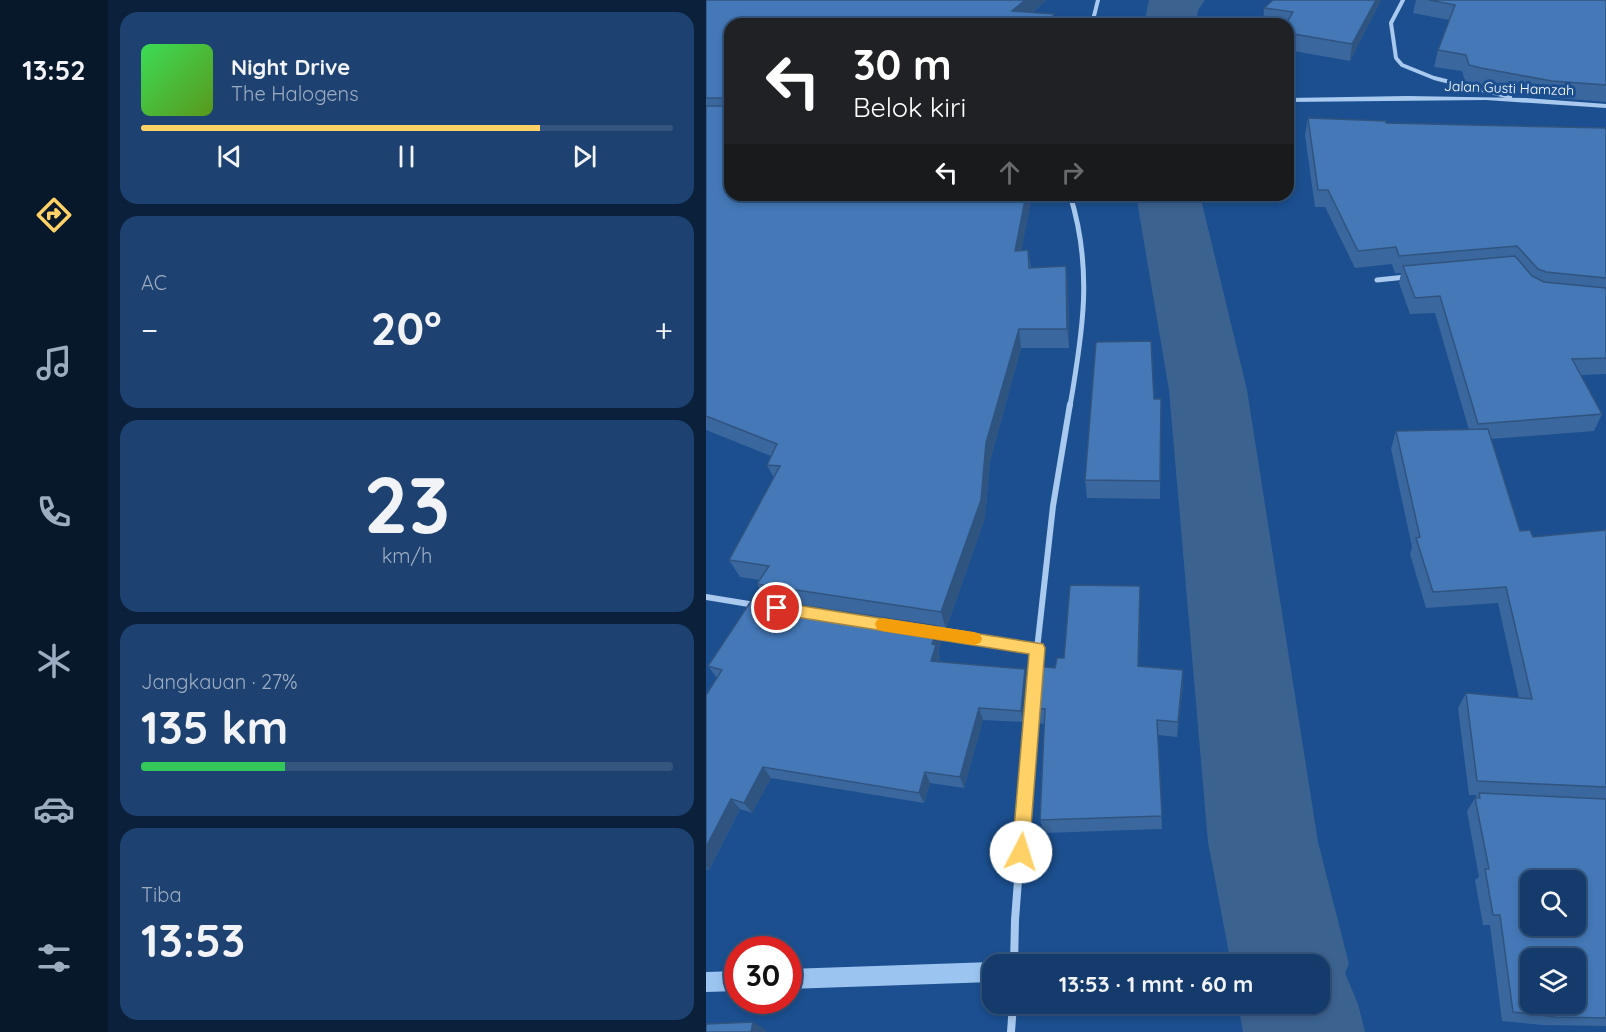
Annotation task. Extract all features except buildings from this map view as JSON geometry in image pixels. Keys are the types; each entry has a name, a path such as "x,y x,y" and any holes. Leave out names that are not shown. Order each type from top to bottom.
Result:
{"street":[{"path":"1094,18 1098,0"},
{"path":"1403,0 1391,23 1396,58 1402,65 1434,78 1510,97"},
{"name":"Jalan Gusti Hamzah","path":"1294,100 1510,97 1606,105"},
{"path":"1014,954 1037,648 1057,476 1081,333 1084,241 1078,212 1073,201"},
{"path":"1377,280 1418,275"},
{"path":"706,597 765,606"},
{"path":"931,632 1037,648"},
{"path":"1011,1029 1012,1014"}],"waterway":[{"path":"1171,18 1173,3 1179,0"},
{"path":"1169,201 1208,390 1263,842 1288,954"},
{"path":"802,979 982,972"},
{"path":"706,982 724,981"},
{"path":"1300,1014 1304,1032"}],"slow traffic":[{"path":"882,624 974,639"}],"route":[{"path":"777,608 1037,648 1021,852"}]}
